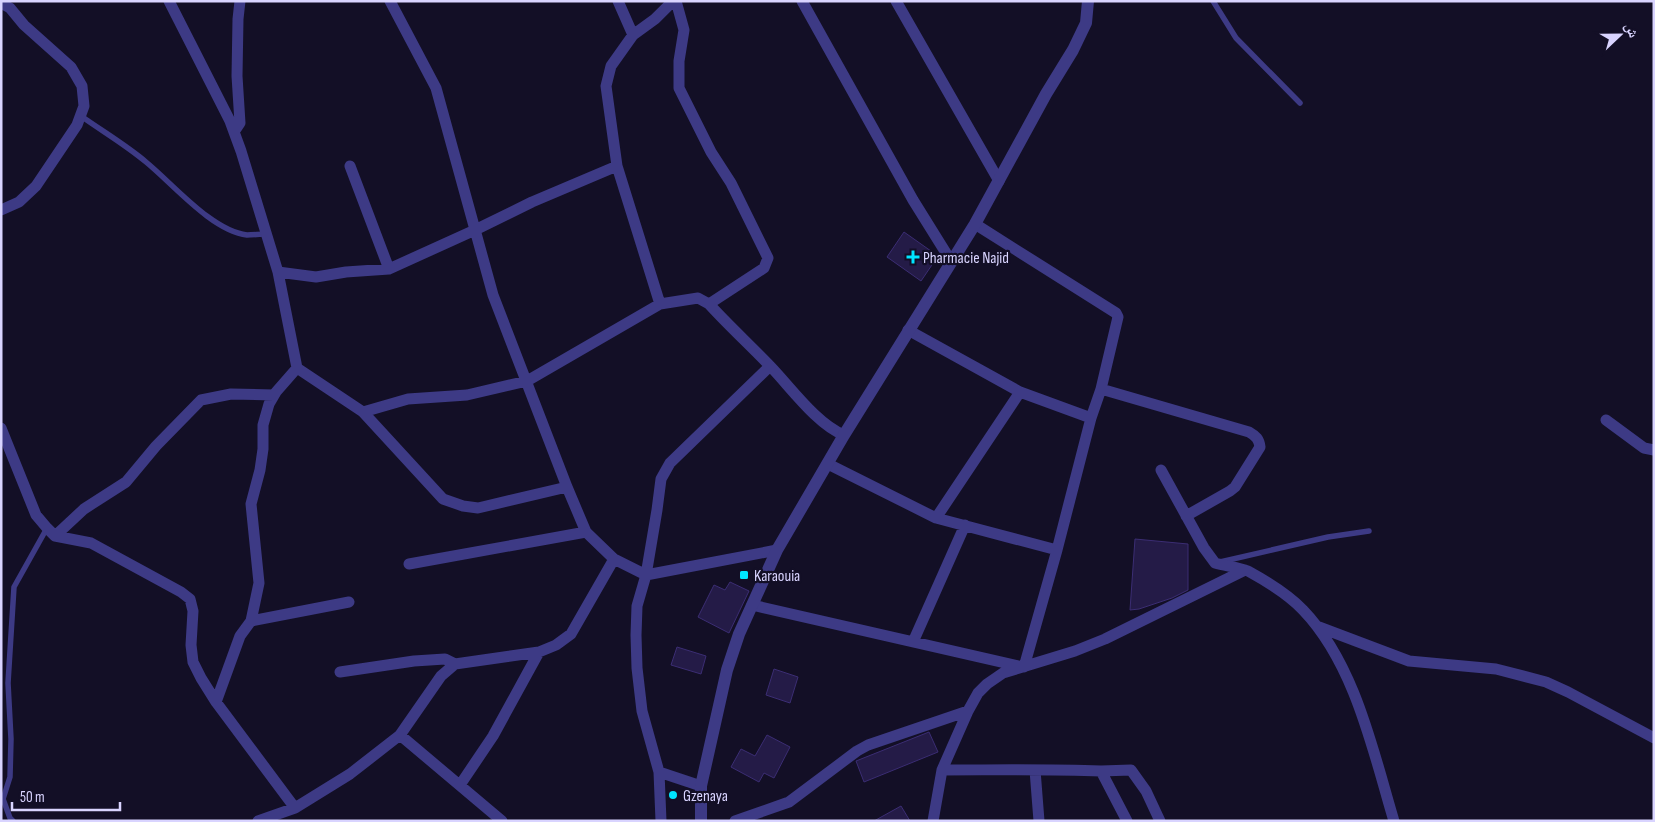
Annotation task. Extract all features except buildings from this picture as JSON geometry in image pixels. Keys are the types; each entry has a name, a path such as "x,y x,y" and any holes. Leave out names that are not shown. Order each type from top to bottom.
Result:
{"street":[{"path":"169,1 230,120 278,272 297,368 364,412 443,498 463,506 478,508 566,487"},
{"path":"234,132 240,123 237,76 240,1"},
{"path":"390,1 436,88 493,295 566,487 586,532 614,559 646,575 777,550"},
{"path":"618,1 634,35"},
{"path":"660,304 617,166 607,101 607,76 611,66 634,35 674,1 684,30 678,61 680,88 711,152 731,183 768,258 764,268 709,304"},
{"path":"802,1 909,192 951,261"},
{"path":"896,1 998,181"},
{"path":"701,821 701,786 728,670 739,634 777,550 844,435 975,224 1046,94 1074,50 1086,23 1088,1"},
{"path":"1,2 10,8 24,25 71,68 82,86 84,106 77,126 36,186 19,202 1,210"},
{"path":"350,166 389,269"},
{"path":"278,272 316,277 346,272 389,269 532,202 617,166"},
{"path":"975,224 1116,313 1118,317 1118,323 1024,667"},
{"path":"364,412 408,399 467,395 527,381 660,304 698,298 709,304 820,420 834,431 844,435"},
{"path":"908,330 1020,392 1091,418"},
{"path":"660,821 659,772 642,711 637,668 637,606 646,575 658,510 661,479 670,463 770,366"},
{"path":"216,702 240,636 251,621 258,583 251,504 260,470 263,425 269,404 274,395 297,368"},
{"path":"1100,389 1249,432 1256,436 1260,447 1235,487 1186,516"},
{"path":"936,518 1020,392"},
{"path":"51,532 126,482 156,446 201,400 231,394 274,395"},
{"path":"1606,420 1644,448 1654,450"},
{"path":"1,428 36,515 51,532 91,543 181,592 190,599 193,611 191,645 193,662 201,678 216,702 295,808"},
{"path":"828,464 936,518 1057,550"},
{"path":"1161,470 1204,548 1215,563 1245,570 1280,590 1317,627 1336,656 1361,715 1394,821"},
{"path":"913,642 965,525"},
{"path":"409,564 586,532"},
{"path":"258,821 295,808 350,774 400,735 441,676 455,664 539,652 556,645 571,634 614,559"},
{"path":"933,821 942,770 968,711 978,693 987,684 1003,673 1105,639 1245,570"},
{"path":"251,621 349,602"},
{"path":"752,605 1024,667"},
{"path":"1317,627 1409,661 1496,670 1546,682 1654,738"},
{"path":"460,785 493,736 539,652"},
{"path":"340,672 437,659 445,659 455,664"},
{"path":"735,821 789,802 857,751 868,745 968,711"},
{"path":"400,735 502,821"},
{"path":"942,770 1067,768 1131,770 1146,791 1160,821"},
{"path":"1034,770 1039,821"},
{"path":"1101,770 1128,821"},
{"path":"659,772 701,786"},
{"path":"288,821 295,808"}],"lane":[{"path":"1213,1 1236,38 1300,103"},
{"path":"81,116 146,162 216,222 233,231 247,235 266,234"},
{"path":"1215,563 1328,537 1370,531"},
{"path":"13,821 3,799 10,778 12,739 8,683 14,587 51,532"}],"place":[{"name":"Pharmacie Najid","path":"913,257"},
{"name":"Karaouia","path":"744,575"},
{"name":"Gzenaya","path":"673,795"}]}
